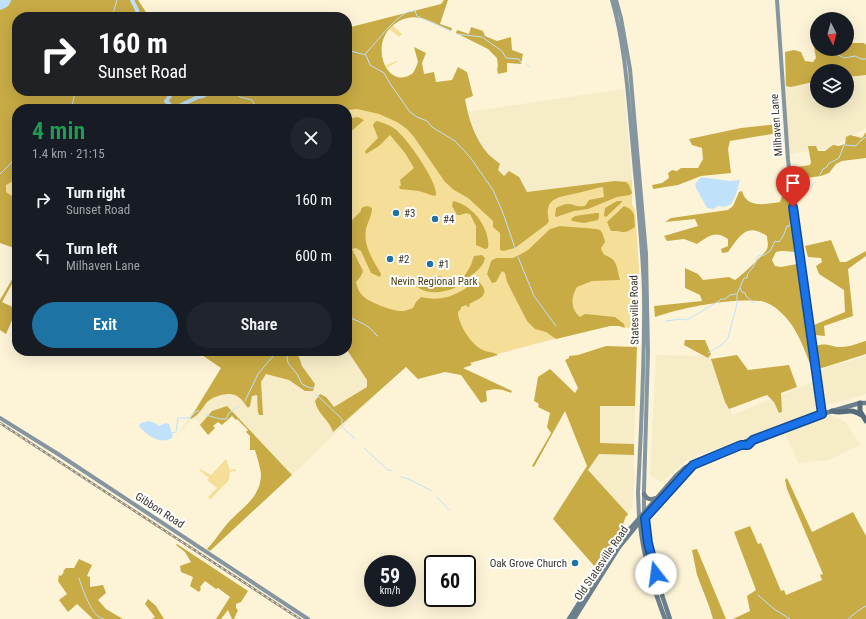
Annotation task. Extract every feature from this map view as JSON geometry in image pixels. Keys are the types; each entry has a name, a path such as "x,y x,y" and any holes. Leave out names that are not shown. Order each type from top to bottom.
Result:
{"highway":[{"path":"863,403 860,411 866,421"},
{"path":"832,411 839,413 855,411 863,416"}],"main road":[{"name":"Statesville Road","path":"612,0 625,69 638,201 643,272 644,347 638,493 639,520 642,542 650,576 670,619"},
{"name":"Statesville Road","path":"616,0 621,18 630,68 646,254 648,352 644,512 648,543 665,619"},
{"name":"Milhaven Lane","path":"777,0 788,166 822,414"},
{"path":"639,520 644,512 680,472 686,468 741,445 746,440 753,440 822,414 863,403 866,398"},
{"name":"Gibbon Road","path":"0,418 58,454 308,619"},
{"name":"Old Statesville Road","path":"569,619 616,545 639,520 645,518 693,465"},
{"path":"644,494 646,498 650,499 659,496"},
{"name":"Old Statesville Road","path":"574,619 639,520"},
{"path":"628,537 632,534 636,534 642,542"}],"shaded area":[{"path":"866,69 866,128 831,148 787,154 782,79 810,76 810,108 854,108 854,70"},
{"path":"624,89 632,180 476,204 468,112"},
{"path":"352,337 406,366 292,475 226,406 198,427 198,421 195,419 191,420 174,440 230,356 352,356"},
{"path":"656,355 712,356 732,415 813,382 816,408 846,422 860,445 829,460 798,463 782,425 688,459 662,482 650,475"},
{"path":"866,356 866,394 826,405 820,370"},
{"path":"600,406 635,406 634,444 600,443"},
{"path":"599,454 634,455 633,501 632,507 628,514 588,470"}],"green space":[{"name":"Nevin Regional Park","path":"0,0 138,0 146,12 12,12 12,96 352,96 352,27 407,13 408,18 400,20 392,25 402,34 399,37 389,29 384,37 382,42 382,57 385,66 396,61 397,62 386,68 392,74 397,77 406,76 434,85 468,79 473,96 465,99 468,112 476,204 632,180 632,205 635,209 639,269 639,330 638,332 620,325 610,324 457,365 418,379 406,366 352,337 352,104 12,104 12,244 0,240"},
{"path":"0,0 138,0 146,12 12,12 12,96 352,96 352,27 441,4 444,0 448,0 440,24 452,28 451,31 428,20 413,17 399,21 387,32 382,42 382,53 384,63 389,71 396,76 404,77 413,73 418,62 414,47 426,53 422,63 424,74 434,72 436,82 452,80 458,67 467,72 473,96 465,99 470,121 479,142 488,154 500,164 498,170 504,176 509,171 519,177 527,192 615,181 626,182 632,193 630,195 617,197 588,209 574,211 556,217 556,208 561,205 569,204 585,206 589,200 604,197 603,187 559,197 548,207 549,221 547,224 515,248 503,251 500,250 500,233 493,227 493,221 468,198 454,190 445,182 407,129 397,122 379,114 357,109 352,110 352,104 12,104 12,182 6,185 6,192 12,196 12,247 0,243"},
{"path":"471,27 483,31 485,36 497,41 511,37 512,50 523,54 521,64 507,63 507,72 498,74 497,58 488,49 456,33 457,30 469,34"},
{"path":"854,43 864,43 866,45 866,75 854,76 854,64 810,64 810,83 791,87 786,86 785,52 794,50 801,52 805,61 813,62 816,56 854,56"},
{"path":"358,117 364,120 352,131 352,118"},
{"path":"377,121 395,129 406,141 432,180 436,195 434,196 419,191 400,189 400,180 414,168 405,153 390,135 379,146 366,154 365,151 378,138 373,125"},
{"path":"778,124 778,133 730,141 728,149 731,173 701,176 678,185 653,189 652,185 662,183 669,178 668,173 672,170 677,171 681,168 698,168 703,159 702,148 692,145 689,139 741,128"},
{"path":"866,132 866,158 842,161 836,164 829,173 821,176 799,179 797,167 810,165 811,162 808,146 816,146 818,151 825,151 833,145 839,146 845,144 846,137 850,135 862,138"},
{"path":"786,172 797,252 776,252 772,260 775,266 781,267 797,264 812,369 799,337 784,315 770,304 761,301 749,300 708,304 666,313 655,317 654,306 702,301 700,295 685,288 685,268 698,274 703,280 729,277 735,280 762,255 768,246 767,236 754,230 744,233 728,252 722,253 721,249 728,246 728,239 719,235 712,235 697,244 684,239 667,241 664,236 698,226 695,219 665,222 671,218 728,210 733,206 739,192 742,191 744,197 752,203 763,204 780,202 785,186 784,173"},
{"path":"453,201 467,207 479,218 486,233 488,248 485,249 476,245 476,226 470,214 467,213 457,215 452,206"},
{"path":"617,201 622,202 606,217 604,216 605,208"},
{"path":"368,206 372,208 365,235 369,253 381,274 380,277 371,273 361,251 356,248 352,249 352,220 363,207"},
{"path":"624,206 631,210 634,216 635,227 625,232 611,231 607,222"},
{"path":"599,213 598,220 584,223 572,221 571,219 575,216"},
{"path":"560,226 600,230 603,234 605,242 601,248 602,251 615,263 620,280 592,281 577,287 572,302 574,310 580,317 585,314 615,317 624,324 625,328 610,326 556,339 546,332 535,329 527,321 507,282 505,273 502,271 496,282 492,283 487,274 491,261 496,258 513,258 521,254 528,250 550,229"},
{"path":"831,240 840,262 846,262 866,251 866,256 848,269 853,316 824,326 825,336 815,335 814,325 845,312 844,290 819,274 816,266 822,262 821,258 808,257 805,246"},
{"path":"352,249 363,271 356,282 361,294 381,306 394,310 404,311 413,308 421,297 437,299 443,298 455,294 474,283 479,282 483,286 483,296 469,304 470,306 468,307 466,305 461,307 458,312 460,322 466,334 474,344 483,350 498,355 470,363 472,365 463,368 512,391 511,393 499,389 486,391 487,401 481,403 461,375 445,372 418,379 406,367 333,432 329,424 318,410 315,401 320,394 326,397 334,407 367,387 367,380 351,356"},
{"path":"482,255 485,258 482,265 476,272 463,282 462,280 471,265 474,256"},
{"path":"438,276 443,277 445,281 455,286 455,288 445,291 430,292 416,286 418,283 425,282"},
{"path":"12,280 12,284 2,302 12,307 12,320 6,334 0,330 0,300"},
{"path":"685,340 705,340 711,354 708,358 684,345"},
{"path":"866,341 866,354 822,368 818,367 816,346 823,344 844,347"},
{"path":"606,346 637,347 635,406 600,406 600,443 634,444 634,455 599,454 588,470 628,514 620,532 596,568 553,519 587,466 565,411 534,467 532,466 551,433 547,427 550,413 538,407 539,404 534,401 538,377 550,369 575,393 578,388 565,360 569,358 569,356 578,355"},
{"path":"737,355 748,370 789,365 797,387 781,393 782,412 779,413 774,402 767,395 729,409 725,402 711,359"},
{"path":"203,356 299,356 302,366 315,384 313,391 305,391 289,380 266,374 261,382 263,415 259,415 258,412 257,395 252,396 250,406 248,408 237,396 225,394 217,396 207,402 198,414 190,419 221,368"},
{"path":"227,406 292,475 210,551 207,549 227,524 249,502 258,490 261,474 255,450 250,450 250,436 246,432 248,430 237,419 236,420 232,416 222,425 218,422 213,426 215,428 208,435 200,425 212,411"},
{"path":"226,459 230,470 236,469 236,471 230,472 229,480 210,500 208,497 217,488 207,480 209,478 199,470 200,469 211,475"},
{"path":"787,478 812,532 853,512 866,536 866,619 733,619 750,611 747,596 756,590 734,532 750,526 758,544 761,543 781,591 784,590 786,595 822,580 820,575 823,574 787,489 785,480"},
{"path":"177,544 248,591 241,602 236,604 236,608 238,610 234,619 232,619 228,610 221,619 216,619 230,597 218,588 216,589 205,581 200,587 201,589 199,592 190,586 193,577 181,572 180,566 191,562 185,552 176,545"},
{"path":"697,549 726,619 713,619 697,575 692,550"},
{"path":"79,559 92,565 87,576 90,577 90,587 103,585 106,593 98,600 106,609 123,619 93,619 77,604 68,612 59,600 67,594 58,581 59,575 61,576 66,568 74,568"},
{"path":"148,599 156,606 164,619 152,619 155,617 145,604"}],"water":[{"path":"0,0 11,0 10,4 0,10"},
{"path":"701,177 730,181 740,180 736,195 731,203 724,207 718,206 714,209 707,208 695,184"},
{"path":"149,421 159,426 165,423 169,424 173,437 169,440 160,440 150,436 139,426 141,423"}],"waterway":[{"path":"113,12 117,0"},
{"path":"132,0 137,12"},
{"path":"365,54 395,21 402,15 409,12 415,11 417,16 451,31"},
{"path":"457,34 482,37 502,51 506,58 519,59 521,63"},
{"path":"352,51 366,55 370,65 384,73 410,112 427,121 432,127 455,141 470,157 493,190 515,248"},
{"path":"840,56 844,58 855,56 861,59 866,59"},
{"path":"72,104 74,96"},
{"path":"169,104 166,101 170,96"},
{"path":"183,104 203,96"},
{"path":"239,96 252,100 254,104"},
{"path":"820,175 828,164 839,158 844,145 856,146 866,137"},
{"path":"0,174 12,162"},
{"path":"795,193 809,190 815,182"},
{"path":"708,353 723,344 728,338 737,304 737,294 744,278 747,278 748,273 754,266 759,255 763,256 770,251 775,241 779,242 787,226 790,226 791,211 789,195"},
{"path":"518,257 534,296 556,326"},
{"path":"740,288 742,292 745,293 746,296 755,304"},
{"path":"666,321 681,319 687,320 721,299 725,299 730,295 736,294"},
{"path":"352,318 367,326 378,336"},
{"path":"245,401 258,374 273,356"},
{"path":"287,356 288,363 297,374 302,384 313,388"},
{"path":"316,394 342,419 342,427 355,439"},
{"path":"206,415 226,419 229,413 239,406"},
{"path":"171,433 176,432 178,418 189,418 199,411"},
{"path":"364,448 388,470 392,471"},
{"path":"401,477 409,479 432,491"},
{"path":"437,497 449,510"},
{"path":"79,578 92,610 95,614 104,619"},
{"path":"758,595 774,609 790,619"},
{"path":"848,619 866,606"}],"railway":[{"path":"0,423 300,619"}],"place":[{"name":"#3","path":"396,213"},
{"name":"#4","path":"435,219"},
{"name":"#2","path":"390,259"},
{"name":"#1","path":"430,264"},
{"name":"Oak Grove Church","path":"575,563"}],"route":[{"path":"656,574 648,543 645,518 693,465 741,445 746,446 753,440 822,414 793,207"}]}
